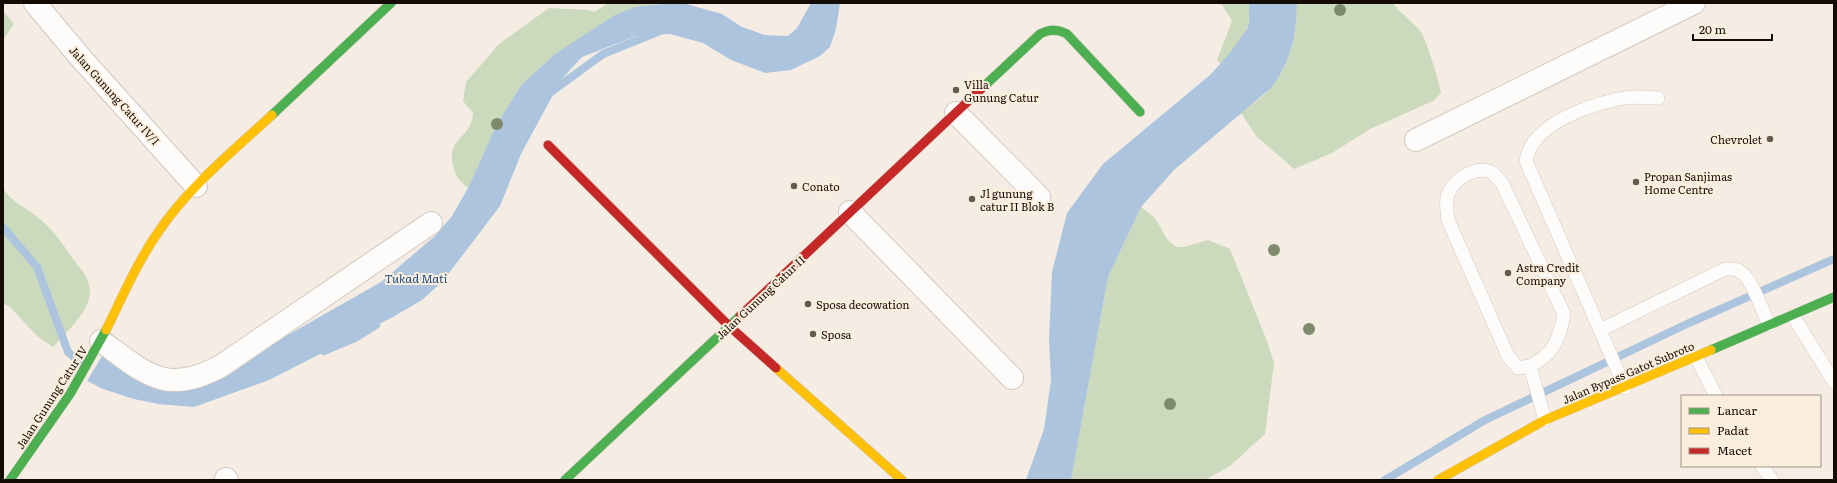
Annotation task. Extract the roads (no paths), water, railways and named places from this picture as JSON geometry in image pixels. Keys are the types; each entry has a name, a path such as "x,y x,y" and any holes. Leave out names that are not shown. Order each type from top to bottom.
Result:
{"street":[{"name":"Jalan Gunung Catur IV/I","path":"35,3 80,57 196,186"},
{"name":"Jalan Gunung Catur IV","path":"10,480 75,386 99,344 156,235 196,186 391,3"},
{"path":"1416,140 1694,3"},
{"name":"Jalan Gunung Catur II","path":"565,480 1040,34 1048,29 1058,29 1067,34 1140,112"},
{"path":"956,113 1040,198"},
{"path":"548,145 729,326 902,480"},
{"path":"850,212 1012,378"},
{"path":"99,344 140,369 165,381 188,380 203,376 221,366 431,223"},
{"name":"Jalan Bypass Gatot Subroto","path":"1438,480 1458,474 1545,420 1625,388 1834,297"}],"lane":[{"path":"1625,388 1526,161 1528,151 1532,143 1559,120 1618,99 1636,96 1658,98"},
{"path":"1479,170 1488,171 1494,174 1502,183 1564,314 1557,341 1550,352 1540,361 1530,366 1518,368 1508,356 1448,220 1447,206 1449,192 1456,181 1479,170"},
{"path":"1600,330 1726,270 1736,269 1742,272 1748,280 1769,324"},
{"path":"1793,316 1834,382"},
{"path":"1696,357 1715,395"},
{"path":"1530,366 1545,420"},
{"path":"1763,467 1772,480"}],"water":[{"name":"Tukad Mati","path":"683,3 722,14 742,27 765,35 788,36 797,28 811,3 840,3 836,29 830,47 820,56 791,70 765,73 731,60 703,43 670,34 636,36 582,57 561,80 521,154 500,206 443,281 422,300 393,317 269,380 194,407 158,404 134,399 103,389 87,381 102,356 152,379 223,372 381,282 435,236 452,216 468,188 497,124 522,84 555,54 615,15 635,7"},
{"path":"1249,3 1297,3 1292,48 1284,68 1271,88 1174,170 1141,207 1108,277 1071,480 1026,480 1044,429 1051,380 1049,339 1052,272 1067,213 1103,164 1210,75 1230,53 1247,29 1249,23"}],"waterway":[{"path":"551,92 603,54 660,31"},
{"path":"3,227 37,267 68,352 85,366"},
{"path":"1385,480 1485,420 1689,323 1834,259"},
{"path":"324,351 355,338 376,325"}],"place":[{"name":"Villa Gunung Catur","path":"956,90"},
{"name":"Chevrolet","path":"1770,139"},
{"name":"Propan Sanjimas Home Centre","path":"1636,182"},
{"name":"Conato","path":"794,186"},
{"name":"Jl gunung catur II Blok B","path":"972,199"},
{"name":"Astra Credit Company","path":"1508,273"},
{"name":"Sposa decowation","path":"808,304"},
{"name":"Sposa","path":"813,334"}]}
